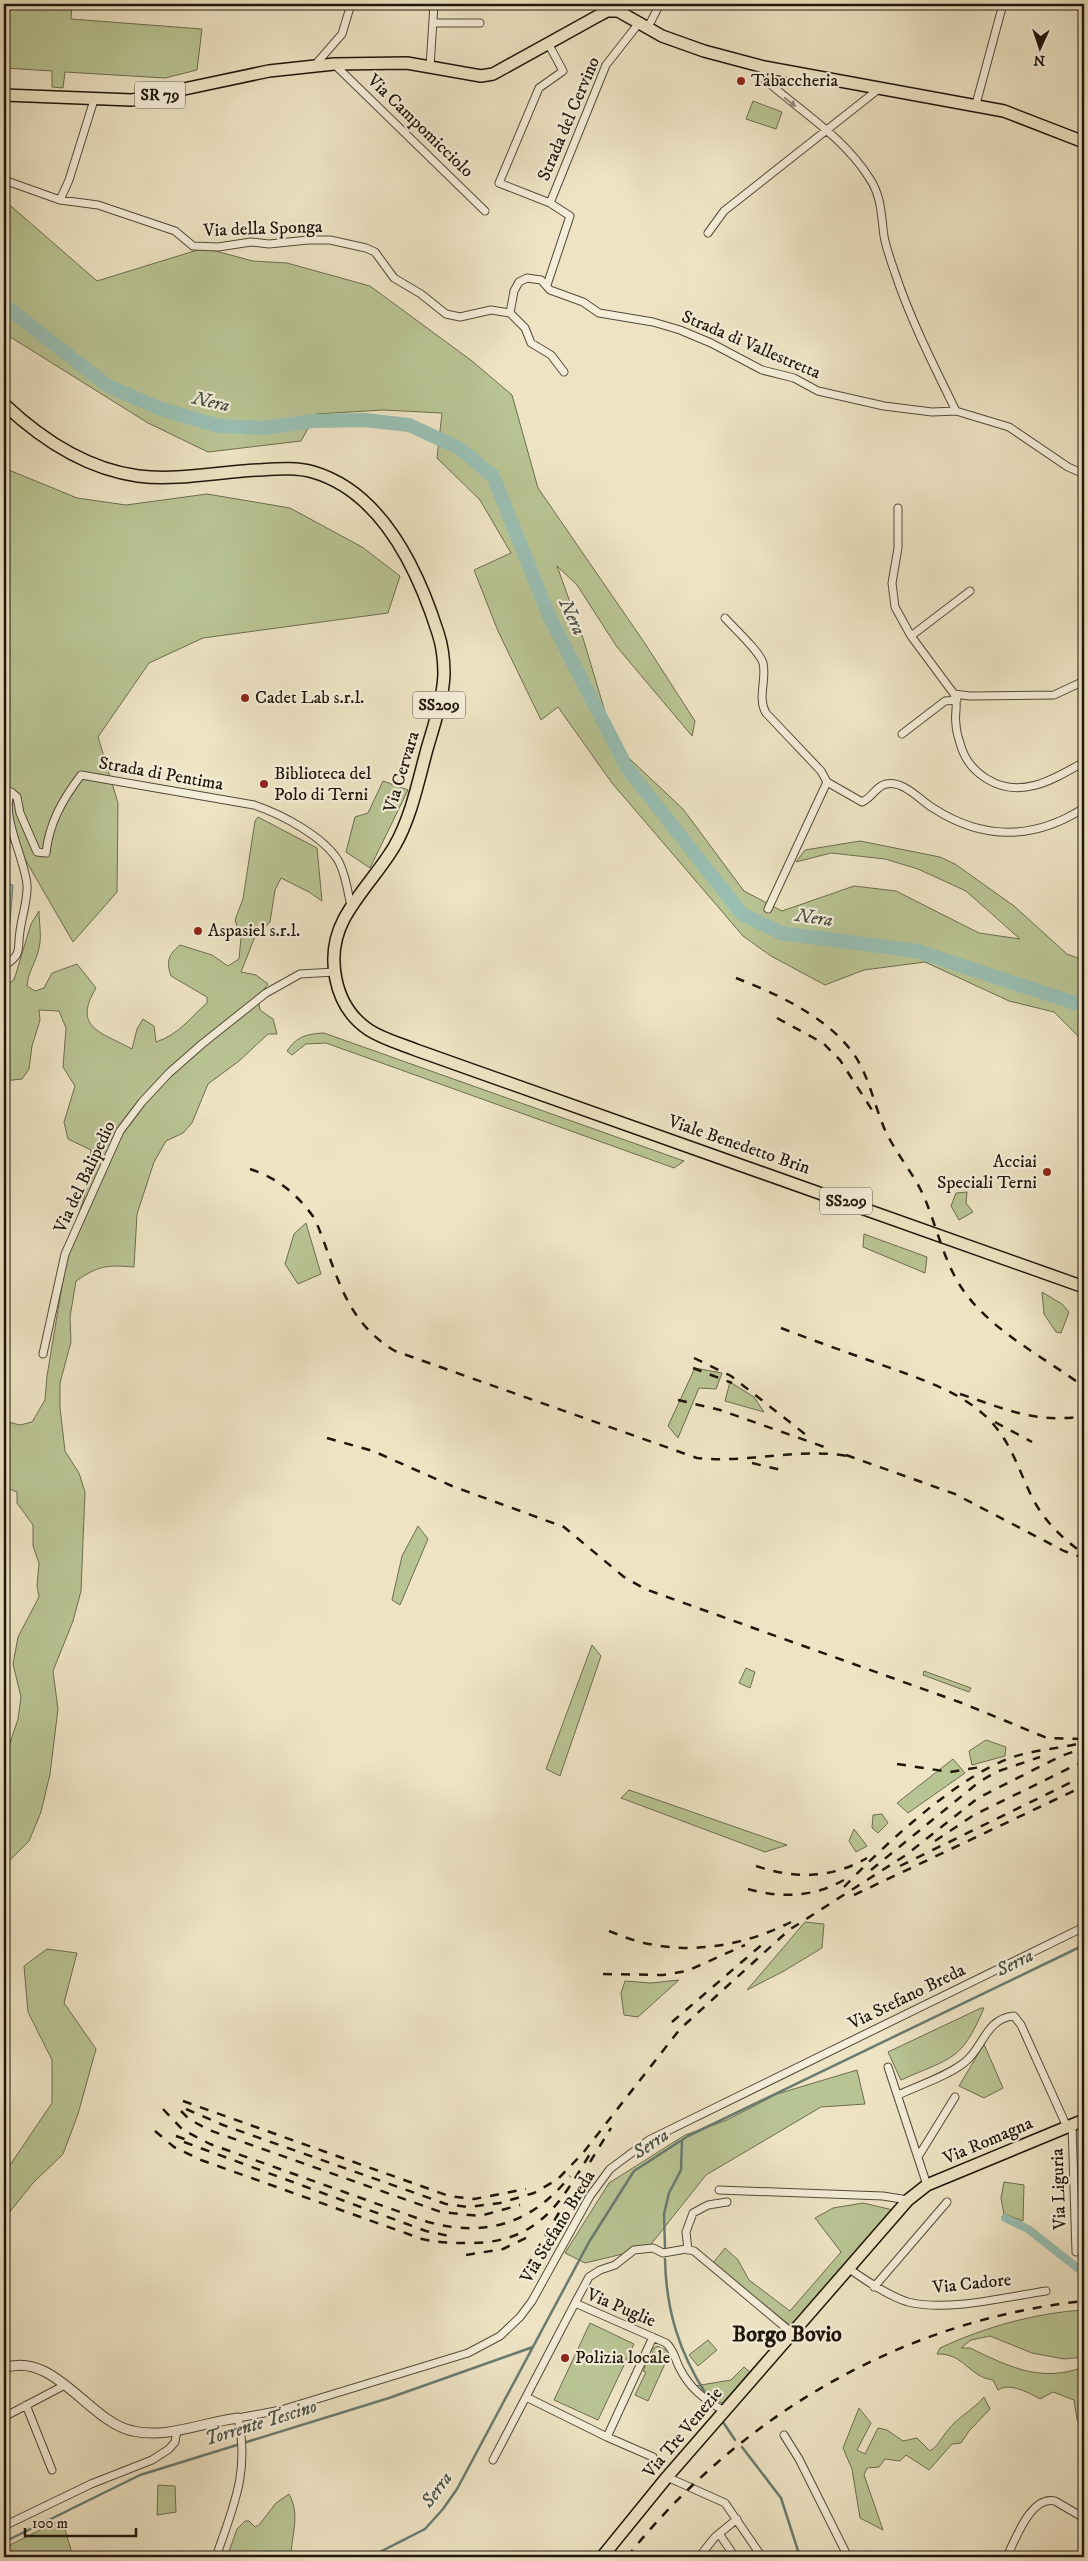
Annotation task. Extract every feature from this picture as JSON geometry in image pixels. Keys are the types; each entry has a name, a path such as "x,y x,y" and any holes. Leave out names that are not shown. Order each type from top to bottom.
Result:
{"main road":[{"path":"314,65 407,63 481,76 493,74 607,11 616,8 643,26 704,51 764,67 976,104 1004,111 1084,142"},
{"name":"SR 79","path":"4,95 132,100 269,71 314,65"},
{"name":"Via Cervara","path":"4,404 40,435 70,453 109,470 128,474 164,476 282,469 311,471 331,478 356,493 392,532 416,577 438,634 444,674 438,710 407,818 395,845 351,907 335,942 334,972 342,997 356,1019 369,1030 416,1050 608,1117"},
{"name":"Viale Benedetto Brin","path":"608,1117 1084,1287"},
{"name":"Via Romagna","path":"908,2200 927,2184 1084,2120"},
{"name":"Via Tre Venezie","path":"602,2557 724,2411 908,2200"}],"street":[{"path":"314,65 342,34 351,4"},
{"path":"430,67 434,4"},
{"name":"Strada del Cervino","path":"547,285 570,216 550,203 606,65 643,26 660,4"},
{"path":"976,104 1003,4"},
{"path":"434,23 480,23"},
{"path":"548,44 563,71 538,88 499,183 550,203"},
{"name":"Via Campomicciolo","path":"334,64 485,210"},
{"path":"764,67 763,78 827,130 849,151 878,194 882,210 884,237 894,272 913,323 956,411"},
{"path":"708,233 724,211 880,87"},
{"path":"60,200 69,180 94,100"},
{"name":"Via della Sponga","path":"4,180 60,200 98,204 174,232 193,246 204,248 251,242 269,244 330,240 366,248 375,252 394,278 421,294 446,314 460,317 490,310 510,313"},
{"path":"547,285 541,280 527,278 519,282 514,292 510,313 525,328 531,343 551,355 564,372"},
{"name":"Strada di Vallestretta","path":"547,285 559,294 583,302 599,313 653,322 680,330 711,343 762,370 794,378 818,391 884,406 932,412 956,411 1009,427 1068,468 1084,474"},
{"path":"898,508 898,548 892,583 895,607 911,636 955,697 955,723 960,745 968,762 981,775 998,786 1018,789 1037,786 1084,762"},
{"path":"911,636 970,591"},
{"path":"725,618 762,660 765,673 762,706 766,713 820,771 827,782 849,796 862,802 870,798 878,788 885,784 893,784 914,793 932,808 952,819 998,833 1018,833 1043,829 1063,821 1084,808"},
{"path":"902,734 945,701 955,697 1054,695 1084,681"},
{"name":"Strada di Pentima","path":"4,966 15,959 20,950 20,934 27,885 15,842 8,825 7,798 10,792 17,797 20,813 37,852 46,853 48,831 69,791 81,775 254,805 275,813 331,850 344,875 351,907"},
{"path":"768,909 827,782"},
{"name":"Via del Balipedio","path":"43,1354 65,1254 120,1131 142,1102 169,1073 266,993 300,974 334,972"},
{"name":"Via Stefano Breda","path":"238,2418 281,2410 468,2353 500,2336 520,2317 532,2300 590,2196 610,2169 628,2154 649,2140 1084,1927"},
{"path":"898,2094 966,2062 991,2026 1007,2016 1014,2016 1021,2024 1070,2126"},
{"path":"888,2066 927,2184"},
{"path":"918,2157 955,2097"},
{"name":"Via Liguria","path":"1070,2126 1076,2252"},
{"path":"719,2190 883,2196 908,2200"},
{"path":"688,2250 686,2232 693,2213 708,2205 727,2202"},
{"path":"874,2287 947,2202"},
{"path":"575,2303 589,2277 600,2270 615,2265 628,2253 643,2248 653,2248 663,2253 688,2250 694,2251 792,2333"},
{"name":"Via Cadore","path":"848,2268 874,2287 881,2288 907,2301 923,2304 964,2303 1046,2291"},
{"name":"Via Puglie","path":"494,2460 575,2303 653,2337 672,2348 679,2367 699,2396 724,2411"},
{"path":"607,2437 653,2337"},
{"path":"4,2368 24,2365 39,2369 65,2384 110,2421 130,2431 147,2433 178,2430 213,2421 238,2418 242,2449 240,2485 216,2557"},
{"path":"4,2417 65,2384"},
{"path":"526,2396 607,2437 653,2457"},
{"path":"26,2405 52,2470"},
{"path":"4,2526 91,2484 152,2460 175,2442 178,2430"},
{"path":"784,2435 799,2459 848,2557"},
{"path":"667,2478 725,2503 762,2557"},
{"path":"1011,2557 1009,2552 1024,2520 1042,2502 1055,2501 1084,2518"},
{"path":"699,2557 715,2538 737,2519"},
{"path":"720,2535 735,2557"}],"green space":[{"path":"4,4 72,4 71,19 202,29 197,70 165,78 65,72 63,88 52,87 52,71 4,68"},
{"path":"753,101 782,112 776,129 746,119"},
{"path":"4,200 97,281 204,248 253,261 287,263 370,286 472,361 512,395 538,488 644,642 695,721 692,736 617,647 577,585 557,566 583,638 615,745 683,809 744,891 782,911 854,886 896,891 979,933 1020,939 966,891 918,869 885,859 831,853 796,862 805,850 860,841 940,857 955,864 1014,906 1067,954 1084,960 1084,1042 1054,1012 1009,1001 925,962 864,970 825,985 771,956 743,936 612,783 558,707 541,720 498,631 474,570 511,553 480,500 437,458 442,413 383,410 316,414 301,441 208,452 148,423 4,333"},
{"path":"4,468 77,498 126,505 207,494 290,508 362,547 400,576 388,613 203,638 149,663 98,737 118,803 117,892 73,942 15,842 4,842"},
{"path":"383,781 408,790 370,868 346,852 355,817 368,813"},
{"path":"258,817 317,848 322,901 281,878 275,890 270,922 254,939 241,972 256,975 268,984 258,998 260,1010 273,1019 277,1034 268,1034 239,1061 208,1084 192,1123 183,1133 166,1141 154,1162 137,1214 134,1267 104,1267 76,1281 70,1317 71,1342 60,1383 60,1408 65,1451 79,1473 85,1492 81,1591 73,1621 53,1671 58,1709 50,1774 41,1812 29,1841 4,1866 4,1774 6,1755 18,1719 21,1697 13,1664 18,1637 39,1597 37,1586 39,1563 33,1546 33,1525 17,1503 17,1492 4,1487 4,1421 20,1425 32,1422 45,1400 47,1376 64,1274 71,1236 84,1198 91,1150 68,1139 64,1122 75,1086 63,1067 66,1028 59,1011 39,1010 40,1020 32,1046 29,1069 22,1079 4,1081 4,986 14,980 31,924 39,911 40,944 27,986 35,991 44,988 52,973 77,964 96,988 89,1001 87,1012 93,1027 132,1049 137,1029 143,1019 154,1026 156,1042 171,1035 207,1003 207,997 171,976 168,963 173,952 180,945 212,955 228,966 239,959 241,938 235,920 243,899 255,821"},
{"path":"324,1033 684,1161 674,1168 326,1043 306,1044 292,1055 287,1051 295,1042 303,1037"},
{"path":"967,1192 966,1203 973,1212 959,1220 951,1206 956,1193"},
{"path":"306,1223 321,1274 298,1284 285,1264 294,1234"},
{"path":"864,1234 927,1257 925,1273 863,1247"},
{"path":"1042,1292 1062,1304 1069,1312 1061,1333 1056,1332 1044,1314"},
{"path":"695,1368 722,1373 716,1389 699,1388 678,1438 668,1426"},
{"path":"730,1382 754,1397 764,1412 725,1401"},
{"path":"418,1526 428,1539 400,1605 392,1600 402,1556"},
{"path":"592,1645 601,1656 560,1776 546,1769"},
{"path":"746,1668 755,1672 750,1688 739,1683"},
{"path":"924,1671 971,1688 969,1692 923,1675"},
{"path":"986,1740 1006,1747 1005,1756 972,1765 969,1751"},
{"path":"953,1759 965,1773 908,1813 897,1803"},
{"path":"629,1790 787,1845 765,1852 621,1798"},
{"path":"882,1814 888,1823 878,1833 872,1828 873,1815"},
{"path":"854,1829 867,1846 856,1852 849,1841"},
{"path":"805,1922 824,1924 822,1948 784,1971 747,1990"},
{"path":"47,1949 77,1953 64,2003 96,2049 78,2114 63,2154 33,2183 4,2219 4,2174 52,2103 52,2060 28,2012 24,1966"},
{"path":"679,1980 638,2017 624,2015 621,1993 625,1981 651,1983"},
{"path":"984,2008 969,2039 953,2056 901,2080 888,2052"},
{"path":"984,2044 1003,2088 984,2098 959,2086"},
{"path":"857,2070 865,2104 821,2107 706,2175 648,2248 585,2263 565,2253 609,2183 685,2135 727,2120 777,2094"},
{"path":"1004,2182 1024,2185 1023,2221 1004,2214 1001,2198"},
{"path":"863,2203 893,2210 792,2327 713,2263 725,2248 738,2260 749,2280 790,2311 841,2252 815,2218 833,2208"},
{"path":"1084,2310 1084,2357 1064,2359 1032,2353 990,2336 971,2340 961,2348 970,2348 1012,2367 1026,2371 1039,2373 1068,2372 1084,2367 1084,2432 1077,2419 1074,2400 1053,2392 1040,2399 1025,2391 1014,2388 1008,2387 998,2390 993,2380 978,2375 954,2357 937,2354 940,2348 957,2340 1010,2322 1047,2314"},
{"path":"590,2323 634,2344 598,2420 554,2400"},
{"path":"708,2340 717,2350 698,2366 689,2355"},
{"path":"657,2346 668,2351 669,2355 648,2401 635,2395 646,2372 643,2371 649,2358 653,2360 655,2356 651,2350"},
{"path":"744,2367 751,2373 724,2404 700,2392 695,2386 731,2380"},
{"path":"984,2397 990,2409 969,2431 961,2443 952,2444 929,2470 906,2455 900,2461 885,2459 879,2467 867,2468 864,2475 883,2530 860,2518 852,2469 843,2448 859,2408 871,2423 857,2450 865,2454 878,2428 887,2430 903,2441 917,2438 930,2451 938,2444 952,2425"},
{"path":"158,2485 175,2486 176,2512 157,2515"},
{"path":"289,2494 293,2502 295,2518 291,2557 227,2557 237,2529 245,2521 249,2521 255,2527 259,2525 276,2503"},
{"path":"62,2519 73,2557 4,2557 4,2548"}],"water":[{"path":"4,884 13,885 9,934 4,934"}],"waterway":[{"name":"Nera","path":"4,305 108,386 161,409 219,426 265,428 314,421 364,420 409,425 459,448 493,476 550,618 627,768 742,914 781,933 917,951 1084,1006"},
{"name":"Serra","path":"370,2557 425,2529 443,2509 457,2489 589,2242 634,2171 688,2136 1084,1945"},
{"path":"665,2247 664,2214 669,2193 681,2170 682,2140"},
{"path":"1005,2218 1028,2229 1084,2273"},
{"path":"665,2259 668,2296 676,2330 688,2362 706,2394"},
{"name":"Torrente Tescino","path":"4,2542 140,2475 389,2398 533,2347"},
{"path":"723,2422 735,2440"},
{"path":"742,2447 781,2498 800,2557"}],"railway":[{"path":"736,978 768,991 800,1008 815,1017 842,1040 859,1062 885,1130 894,1148 921,1190 945,1255 961,1287 973,1303 1002,1330 1084,1387"},
{"path":"777,1018 823,1043 840,1060 872,1110"},
{"path":"250,1169 287,1188 308,1210 315,1219 336,1275 353,1309 364,1325 378,1339 395,1351 697,1458 736,1459 814,1453 852,1457"},
{"path":"781,1328 938,1386 969,1403 982,1413 1001,1433 1033,1499 1049,1523 1084,1554"},
{"path":"694,1358 731,1376 810,1438"},
{"path":"693,1368 732,1383"},
{"path":"960,1394 1007,1410 1035,1417 1066,1418 1084,1416"},
{"path":"678,1400 720,1410 830,1449"},
{"path":"995,1422 1032,1442"},
{"path":"327,1438 373,1451 452,1486 564,1527 624,1577 645,1589 962,1703 1047,1738 1084,1739"},
{"path":"846,1455 955,1494 1064,1551 1084,1558"},
{"path":"752,1463 781,1470"},
{"path":"844,1887 879,1852 923,1813 969,1779 1013,1757 1077,1744"},
{"path":"186,2109 223,2125 446,2204 468,2207 500,2203 534,2193 558,2179 583,2153 680,2029 789,1930 906,1855 978,1798 1061,1756 1084,1748"},
{"path":"871,1870 979,1782 996,1772 1040,1757"},
{"path":"935,1841 974,1815 1084,1761"},
{"path":"897,1764 950,1772 981,1767"},
{"path":"900,1866 1084,1776"},
{"path":"854,1895 1084,1786"},
{"path":"756,1866 785,1873 813,1875 840,1870 867,1858"},
{"path":"748,1889 774,1894 801,1894 826,1888 850,1876"},
{"path":"609,1931 649,1944 685,1948 722,1945 740,1941 775,1930 791,1922"},
{"path":"672,2022 765,1942"},
{"path":"603,1974 663,1975 687,1971 745,1945"},
{"path":"183,2101 449,2196 474,2199 526,2189"},
{"path":"163,2109 183,2130 210,2144 428,2222 449,2227 489,2227 507,2223 540,2205 556,2192 570,2176"},
{"path":"181,2111 189,2119 209,2130 441,2212 480,2216 520,2205"},
{"path":"590,2162 611,2128"},
{"path":"155,2131 174,2147 201,2160 422,2239 447,2243 495,2241 514,2236 530,2227 545,2217 557,2203 569,2188 591,2152"},
{"path":"176,2136 193,2142"},
{"path":"184,2142 426,2231 454,2237"},
{"path":"527,2267 563,2206"},
{"path":"466,2255 503,2249 528,2237"},
{"path":"627,2557 672,2506 721,2460 774,2419 830,2383 890,2353 952,2329 1017,2312 1084,2301"}],"place":[{"name":"Tabaccheria","path":"741,81"},
{"name":"Cadet Lab s.r.l.","path":"245,698"},
{"name":"Biblioteca del Polo di Terni","path":"264,784"},
{"name":"Aspasiel s.r.l.","path":"198,931"},
{"name":"Acciai Speciali Terni","path":"1047,1172"},
{"name":"Polizia locale","path":"565,2358"}],"district":[{"name":"Borgo Bovio","path":"787,2334"}]}
